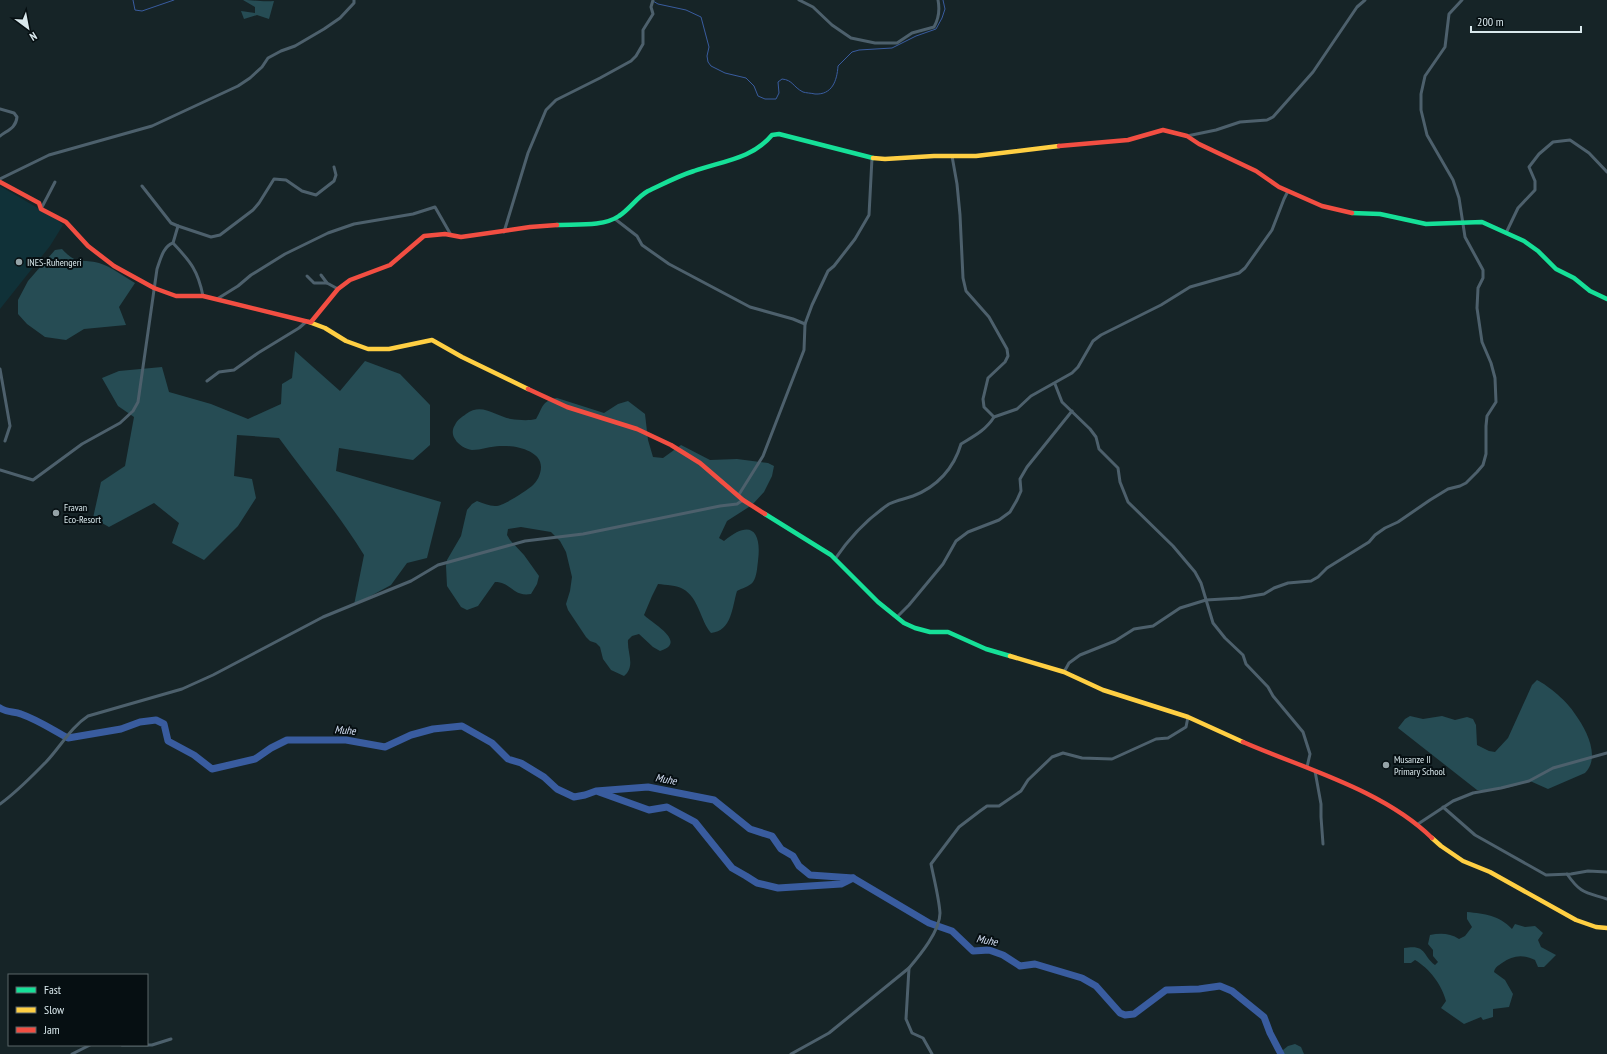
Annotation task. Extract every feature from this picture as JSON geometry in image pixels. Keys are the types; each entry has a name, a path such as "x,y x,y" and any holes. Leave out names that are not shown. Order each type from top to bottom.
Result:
{"main road":[{"path":"309,322 338,289 350,280 390,265 424,236 433,234 461,237 504,232 530,227 603,222 619,216 641,195 693,171 756,150 766,144 772,135 779,134 872,158 885,159 976,156 1032,148 1128,140 1164,130 1187,136 1199,144 1256,171 1279,187 1322,206 1357,214 1380,214 1426,224 1482,222 1524,241 1556,269 1574,278 1590,291 1607,299"},
{"path":"0,180 38,203 41,209 66,222 88,246 114,266 154,288 176,296 204,296 309,322 346,341 368,349 389,349 432,340 462,357 567,407 637,429 671,445 700,463 743,500 835,559 878,602 897,618 915,628 930,632 948,632 986,649 1064,672 1103,690 1188,717 1273,755 1307,767 1394,808 1418,824 1441,846 1463,861 1490,872 1576,920 1596,927 1607,928"}],"street":[{"path":"0,180 49,155 152,126 238,86 250,78 268,58 295,46 340,18 354,3 354,0"},
{"path":"504,232 528,153 546,110 556,100 631,61 636,56 643,44 644,30 653,14 651,7 653,0"},
{"path":"799,0 812,7 832,25 851,38 875,43 891,44 897,43 912,33 934,26 938,18 940,7 938,0"},
{"path":"1187,136 1216,130 1240,122 1267,120 1273,117 1313,72 1357,7 1365,0"},
{"path":"1064,672 1069,663 1080,656 1115,641 1134,629 1153,626 1180,608 1206,600 1240,598 1264,594 1274,588 1288,583 1311,581 1318,577 1327,568 1369,542 1374,535 1385,528 1398,522 1448,489 1466,483 1483,465 1486,454 1486,426 1488,416 1496,402 1495,378 1492,363 1482,342 1476,308 1478,288 1484,278 1483,270 1465,237 1459,198 1453,180 1427,135 1421,110 1421,94 1425,76 1445,47 1449,14 1462,0"},
{"path":"0,109 14,113 17,117 13,128 0,136"},
{"path":"1506,234 1518,208 1535,190 1535,181 1529,167 1539,154 1553,142 1570,140 1589,153 1607,172"},
{"path":"952,156 957,184 963,278 966,291 989,317 1007,349 1008,356 1005,362 988,378 983,399 984,407 994,417"},
{"path":"738,496 763,456 804,350 805,324 812,305 828,271 834,266 855,240 868,215 872,158"},
{"path":"142,186 171,223 211,237 220,235 253,210 274,179 286,180 302,191 316,195 334,181 336,175 334,167"},
{"path":"41,209 55,182"},
{"path":"835,559 850,538 866,522 897,500 914,496 937,482 957,457 961,444 977,435 990,424 994,417 1017,409 1031,396 1056,384 1072,373 1078,367 1093,341 1161,305 1190,287 1239,273 1245,268 1272,230 1288,191"},
{"path":"217,299 285,254 315,238 354,224 412,214 435,207 452,235"},
{"path":"615,218 637,236 642,245 675,267 750,307 793,319 805,324"},
{"path":"0,470 33,480 82,444 116,426 133,411 138,402 157,269 164,250 169,244 173,243 178,226"},
{"path":"173,243 190,260 200,279 204,296"},
{"path":"321,275 327,283 338,289"},
{"path":"307,276 314,283 327,283"},
{"path":"207,381 219,372 234,370 258,353 309,322"},
{"path":"0,369 10,426 5,441"},
{"path":"1056,384 1062,402 1080,421 1090,428 1096,437 1099,449 1118,468 1120,482 1128,502 1173,546 1195,572 1201,583 1213,624 1243,655 1246,664 1268,687 1272,696 1303,732 1310,754 1307,767"},
{"path":"897,618 943,564 956,541 968,532 999,520 1010,512 1021,491 1020,480 1027,467 1072,411"},
{"path":"0,804 46,761 79,722 88,716 182,689 214,675 323,617 411,581 438,565 525,541 583,534 720,506 737,504 743,500"},
{"path":"791,1054 829,1033 909,968 938,925 940,913 931,864 959,827 987,806 999,806 1021,791 1028,780 1052,757 1063,753 1082,758 1112,759 1156,739 1168,738 1186,727 1188,717"},
{"path":"1418,824 1452,801 1473,792 1501,788 1529,781 1553,768 1607,753"},
{"path":"1315,771 1321,804 1323,844"},
{"path":"1443,807 1475,835 1546,875 1588,871 1607,872"},
{"path":"1567,874 1580,891 1607,899"},
{"path":"909,968 906,1019 912,1033 923,1038 932,1054"},
{"path":"148,1045 171,1039"},
{"path":"72,1054 88,1046"}],"shaded area":[{"path":"243,0 274,1 269,19 257,15 244,19 241,11 255,13 255,7"},
{"name":"INES-Ruhengeri","path":"0,186 55,218 63,225 50,246 0,309"},
{"path":"62,249 76,260 99,263 113,269 135,283 119,307 126,325 84,329 66,340 45,337 27,324 18,314 18,300 28,281 55,250"},
{"path":"295,351 340,391 365,361 400,374 430,405 430,445 413,460 339,448 336,471 441,502 427,558 407,563 391,585 354,605 364,555 334,510 279,438 237,435 234,476 252,479 256,498 238,526 204,560 172,543 179,523 154,503 109,527 93,518 101,482 125,466 134,417 118,406 102,378 119,371 162,367 169,392 211,404 248,419 281,404 282,384 292,378"},
{"path":"557,398 604,413 618,404 628,401 645,414 648,440 653,457 663,458 681,445 710,460 737,459 768,463 774,466 772,476 764,492 752,505 727,521 719,538 724,541 733,534 747,529 756,535 759,550 757,572 753,582 737,591 727,623 723,628 711,633 704,622 696,603 688,593 678,587 658,584 644,615 665,632 671,643 668,647 660,651 653,647 639,634 632,636 628,640 630,668 624,676 611,670 603,659 600,647 586,637 568,610 566,604 572,577 566,552 560,541 551,532 521,527 508,529 507,535 510,540 524,555 539,576 537,584 531,594 516,592 505,584 495,582 478,606 467,610 461,607 447,586 447,560 461,536 467,510 477,501 495,506 503,504 534,484 541,470 540,461 537,456 526,450 512,446 472,450 465,448 456,441 453,436 453,430 456,423 466,414 478,409 511,419 536,419 545,403"},
{"path":"1537,680 1558,695 1572,709 1587,735 1592,751 1590,766 1585,773 1548,789 1530,781 1498,790 1477,790 1398,728 1405,719 1410,716 1423,719 1442,716 1455,720 1467,717 1473,719 1476,725 1477,745 1489,751 1495,752 1508,738 1532,685"},
{"path":"1467,912 1497,918 1512,929 1515,924 1525,927 1535,926 1543,933 1538,940 1541,947 1556,955 1544,967 1538,967 1535,960 1522,956 1510,958 1498,966 1494,972 1505,980 1513,994 1509,1007 1493,1009 1493,1017 1483,1020 1481,1017 1464,1024 1441,1008 1446,1001 1438,983 1430,972 1415,960 1411,963 1404,963 1404,948 1411,947 1420,949 1435,965 1438,962 1433,956 1433,950 1428,944 1430,935 1445,934 1459,939 1465,936 1472,927 1467,919"},
{"path":"1295,1044 1301,1047 1304,1054 1278,1054 1288,1046"}],"waterway":[{"path":"133,0 135,10 142,11 174,0"},
{"path":"653,1 658,4 686,10 701,17 709,47 707,56 708,62 711,66 725,73 746,78 754,86 758,96 765,99 776,99 779,93 778,82 782,79 791,82 803,92 821,94 829,90 835,82 838,66 852,52 859,50 892,48 916,36 936,29 945,9 943,0"},
{"name":"Muhe","path":"0,708 5,711 27,716 68,738 121,729 140,722 156,720 164,724 168,741 194,755 212,769 255,759 271,748 287,740 346,740 385,747 411,735 433,729 462,726 492,743 508,759 521,763 544,777 557,789 574,797 596,791 648,787 714,800 750,829 772,836 781,849 793,856 799,866 810,875 853,878 929,923 952,931 973,951 989,950 1003,955 1020,966 1035,964 1082,978 1096,986 1120,1013 1125,1015 1134,1014 1166,990 1199,989 1220,986 1232,991 1264,1017 1270,1033 1281,1054"},
{"path":"599,792 649,810 667,807 695,822 732,868 757,883 778,888 841,884 853,878"}],"traffic: fast":[{"path":"557,225 589,224 613,220 623,213 640,196 648,191 688,173 746,154 764,143 772,135 779,134 873,158"},
{"path":"1352,213 1380,214 1426,224 1482,222 1524,241 1538,251 1556,269 1574,278 1590,291 1607,299"},
{"path":"765,514 831,555 878,602 904,623 930,632 948,632 986,649 1010,656"}],"traffic: slow":[{"path":"873,158 885,159 934,156 976,156 1059,146"},
{"path":"309,322 325,328 346,341 368,349 389,349 432,340 462,357 528,389"},
{"path":"1010,656 1064,672 1103,690 1188,717 1243,742"},
{"path":"1432,838 1463,861 1490,872 1576,920 1596,927 1607,928"}],"traffic: jam":[{"path":"1059,146 1128,140 1163,130 1187,136 1199,144 1256,171 1279,187 1322,206 1352,213"},
{"path":"0,182 39,203 41,209 66,222 88,246 114,266 154,288 176,296 203,296 309,322"},
{"path":"311,322 338,289 350,280 390,265 424,236 445,234 461,237 530,227 557,225"},
{"path":"528,389 567,407 637,429 671,445 700,463 743,500 765,514"},
{"path":"1243,742 1342,782 1367,794 1391,807 1412,821 1432,838"}],"place":[{"name":"INES-Ruhengeri","path":"19,262"},
{"name":"Fravan Eco-Resort","path":"56,513"},
{"name":"Musanze II Primary School","path":"1386,765"}]}
